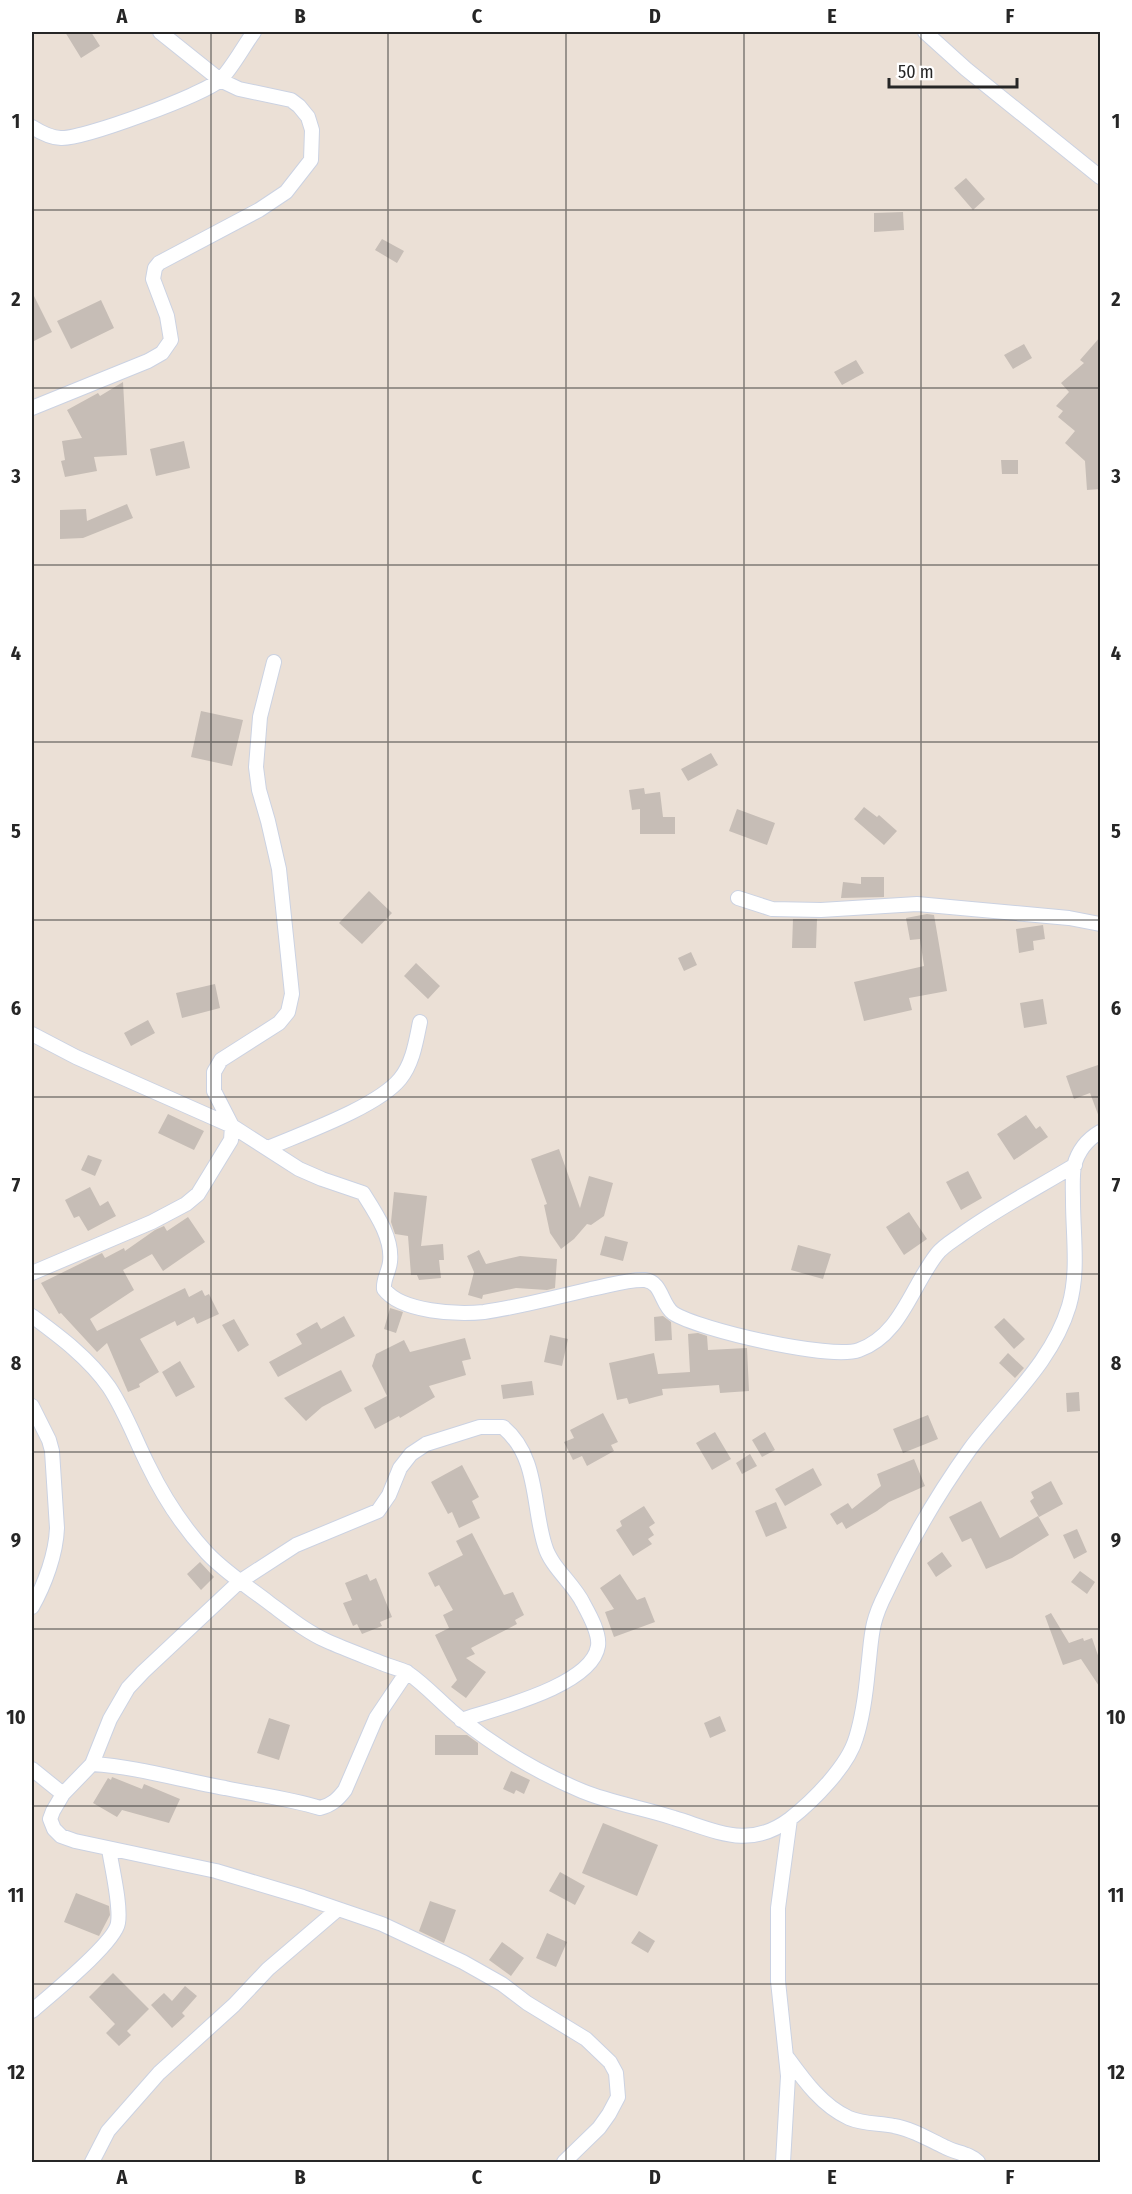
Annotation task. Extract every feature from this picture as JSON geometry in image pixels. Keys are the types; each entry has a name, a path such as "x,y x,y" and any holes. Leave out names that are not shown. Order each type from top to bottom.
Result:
{"street":[{"path":"32,408 148,361 162,353 171,340 167,316 153,279 154,268 159,263 259,210 286,192 311,159 312,130 308,117 299,106 291,100 239,89 220,80 160,32"},
{"path":"32,127 44,134 61,138 99,130 196,94 220,80 254,32"},
{"path":"925,32 982,82 1101,177"},
{"path":"32,1273 152,1222 193,1199 231,1140 232,1126 214,1091 214,1072 221,1060 279,1023 288,1012 292,994 279,869 259,790 256,767 261,717 274,662"},
{"path":"738,898 772,909 821,910 917,904 1046,915 1101,924"},
{"path":"268,1148 379,1097 400,1079 412,1057 420,1022"},
{"path":"32,1034 76,1057 232,1126 299,1168 322,1179 363,1193 386,1234 390,1262 383,1282 384,1289 393,1298 435,1312 467,1314 504,1309 612,1285 646,1280 653,1282 658,1288 666,1306 673,1313 698,1323 785,1346 827,1353 857,1351 882,1338 895,1324 920,1278 939,1251 985,1218 1074,1165"},
{"path":"32,1316 68,1344 99,1374 117,1400 164,1496 207,1553 239,1582 307,1630 355,1653 406,1672 461,1720 539,1771 585,1792 722,1834 741,1836 763,1834 790,1819 826,1784 850,1753 857,1738 861,1716 875,1614 903,1557 970,1449 1040,1363 1063,1322 1071,1298 1074,1278 1074,1165 1083,1147 1092,1137 1101,1132"},
{"path":"32,1406 52,1451 57,1538 47,1571 32,1607"},
{"path":"461,1720 532,1696 568,1680 591,1661 598,1646 598,1638 584,1604 546,1549 540,1528 532,1477 526,1460 520,1445 503,1428 480,1427 426,1444 411,1454 400,1468 389,1495 378,1511 296,1545 228,1591 128,1688 110,1719 92,1764 63,1794 50,1819 54,1829 61,1836 75,1841 216,1871 382,1924 502,1984 527,2003 586,2039 610,2062 616,2073 618,2097 599,2128 564,2163"},
{"path":"92,1764 116,1765 171,1775 225,1788 276,1796 320,1808 326,1807 339,1798 345,1790 376,1718 406,1672"},
{"path":"32,1769 63,1794"},
{"path":"783,2163 788,2076 778,1981 778,1908 790,1819"},
{"path":"32,2012 82,1967 115,1932 118,1912 109,1849"},
{"path":"92,2163 108,2131 159,2073 234,2005 268,1969 337,1910"},
{"path":"785,2055 808,2086 847,2117 862,2122 909,2130 947,2149 964,2154 978,2163"}],"building":[{"path":"65,32 91,32 100,46 81,58"},
{"path":"966,178 985,199 973,210 954,188"},
{"path":"903,212 904,230 874,232 874,213"},
{"path":"382,239 404,251 397,263 375,250"},
{"path":"32,292 52,332 32,342"},
{"path":"101,300 114,328 71,349 57,321"},
{"path":"1101,336 1101,489 1087,490 1085,461 1065,443 1075,431 1058,417 1063,411 1056,406 1069,392 1061,383 1084,363 1080,360"},
{"path":"1024,344 1032,358 1013,369 1004,355"},
{"path":"856,360 864,373 842,385 834,372"},
{"path":"123,382 127,455 94,457 97,471 65,477 61,461 65,460 62,441 82,438 67,410 98,393 100,396"},
{"path":"184,441 190,468 156,476 150,449"},
{"path":"1001,460 1018,460 1018,474 1002,474"},
{"path":"127,504 133,518 83,538 60,539 60,510 86,509 87,521"},
{"path":"201,711 243,720 232,766 191,757"},
{"path":"711,753 718,765 688,781 681,769"},
{"path":"644,788 645,794 660,792 663,817 675,817 675,834 640,834 640,809 632,810 629,790"},
{"path":"864,807 877,817 879,815 897,831 884,845 854,819"},
{"path":"737,809 775,823 767,845 729,831"},
{"path":"861,877 884,877 884,897 841,898 843,882 861,884"},
{"path":"369,891 392,913 362,944 339,923"},
{"path":"934,915 947,991 909,998 912,1010 864,1021 854,982 924,966 920,939 910,940 906,918"},
{"path":"793,919 817,919 816,948 792,948"},
{"path":"1043,925 1045,939 1033,941 1034,950 1019,953 1016,929"},
{"path":"691,952 697,965 684,971 678,958"},
{"path":"416,963 440,986 428,999 404,976"},
{"path":"215,984 220,1008 182,1018 176,993"},
{"path":"1043,999 1047,1024 1024,1028 1020,1003"},
{"path":"148,1020 155,1033 131,1046 124,1033"},
{"path":"1101,1064 1101,1117 1099,1117 1090,1093 1074,1099 1066,1076"},
{"path":"168,1114 204,1131 194,1150 158,1133"},
{"path":"1026,1115 1036,1129 1040,1126 1048,1137 1014,1160 997,1134"},
{"path":"559,1149 580,1208 589,1176 613,1183 604,1216 591,1225 587,1224 574,1239 561,1249 550,1233 544,1205 547,1204 531,1159"},
{"path":"88,1155 102,1160 95,1176 81,1170"},
{"path":"968,1171 982,1198 961,1210 946,1182"},
{"path":"90,1187 100,1206 108,1201 116,1216 88,1231 79,1216 74,1218 65,1200"},
{"path":"394,1192 427,1196 421,1246 443,1244 444,1260 439,1260 441,1278 419,1280 417,1275 411,1275 408,1236 395,1234 391,1222"},
{"path":"909,1212 927,1239 904,1255 886,1227"},
{"path":"188,1217 205,1242 163,1271 152,1254 123,1270 134,1290 90,1319 97,1331 185,1288 189,1297 202,1290 205,1296 209,1294 219,1314 197,1324 194,1317 177,1326 175,1321 140,1339 159,1372 139,1384 140,1387 128,1392 107,1343 97,1352 61,1313 59,1314 41,1283 102,1253 105,1258 124,1248 125,1251 155,1230 164,1226 167,1231"},
{"path":"605,1236 628,1242 623,1261 600,1255"},
{"path":"798,1245 831,1254 823,1279 791,1270"},
{"path":"479,1250 486,1264 520,1256 557,1259 555,1288 547,1290 516,1288 483,1295 482,1299 468,1295 474,1272 467,1256"},
{"path":"390,1308 403,1312 396,1333 384,1329"},
{"path":"344,1316 355,1336 278,1377 269,1362 302,1344 296,1334 317,1322 321,1329"},
{"path":"663,1316 671,1322 672,1340 655,1341 654,1317"},
{"path":"1004,1318 1025,1339 1014,1349 994,1327"},
{"path":"234,1319 249,1345 238,1352 222,1325"},
{"path":"698,1333 707,1336 708,1350 747,1348 749,1391 720,1393 719,1385 662,1389 663,1395 629,1404 627,1398 617,1400 609,1363 654,1353 658,1374 690,1372 688,1334"},
{"path":"550,1335 568,1339 562,1366 544,1362"},
{"path":"465,1338 471,1359 462,1361 466,1375 429,1386 435,1397 400,1418 399,1416 375,1429 364,1408 387,1396 372,1366 376,1354 404,1340 410,1352"},
{"path":"1008,1353 1024,1368 1015,1378 999,1363"},
{"path":"180,1361 195,1387 176,1397 162,1372"},
{"path":"341,1370 352,1391 322,1407 306,1421 284,1398"},
{"path":"532,1381 534,1395 503,1399 501,1385"},
{"path":"1079,1392 1080,1411 1067,1412 1066,1393"},
{"path":"603,1413 618,1442 611,1445 614,1451 587,1466 582,1456 573,1460 564,1442 574,1438 570,1430"},
{"path":"928,1415 938,1439 903,1453 893,1429"},
{"path":"715,1432 731,1459 712,1470 696,1443"},
{"path":"765,1432 775,1450 762,1457 752,1440"},
{"path":"750,1454 757,1466 742,1474 736,1463"},
{"path":"914,1459 925,1486 889,1502 846,1529 842,1522 837,1525 830,1514 848,1503 852,1509 881,1486 877,1474"},
{"path":"462,1465 479,1497 472,1501 480,1518 459,1528 452,1512 448,1514 431,1482"},
{"path":"813,1468 822,1485 785,1506 775,1489"},
{"path":"1051,1481 1063,1504 1039,1517 1030,1501 1034,1498 1031,1492"},
{"path":"981,1501 1000,1538 1038,1516 1049,1535 1012,1558 986,1569 971,1538 962,1542 949,1517"},
{"path":"776,1502 787,1528 766,1537 755,1511"},
{"path":"644,1506 655,1523 649,1527 654,1535 648,1539 652,1544 633,1556 616,1530 622,1526 620,1521"},
{"path":"1077,1529 1087,1552 1074,1559 1063,1535"},
{"path":"472,1533 504,1595 513,1592 524,1615 515,1620 517,1624 471,1648 475,1654 466,1658 486,1672 466,1698 451,1687 457,1680 435,1635 449,1628 443,1615 453,1610 439,1585 435,1587 428,1573 463,1555 456,1541"},
{"path":"942,1552 952,1566 936,1577 927,1563"},
{"path":"200,1562 214,1577 201,1590 187,1574"},
{"path":"1080,1571 1095,1582 1087,1594 1071,1582"},
{"path":"367,1574 370,1581 376,1578 392,1617 380,1622 382,1626 362,1634 357,1624 353,1626 343,1603 352,1600 345,1583"},
{"path":"620,1574 637,1600 645,1597 655,1622 614,1637 605,1612 614,1609 600,1588"},
{"path":"1051,1613 1069,1643 1083,1638 1084,1641 1092,1638 1101,1664 1101,1689 1081,1659 1063,1665 1045,1616"},
{"path":"720,1716 726,1731 710,1738 704,1723"},
{"path":"269,1718 290,1725 279,1760 257,1753"},
{"path":"435,1735 467,1735 478,1743 478,1755 435,1755"},
{"path":"511,1771 530,1780 524,1794 516,1790 514,1794 503,1789"},
{"path":"112,1777 142,1789 144,1784 180,1799 169,1823 122,1810 117,1817 93,1803 108,1778 111,1780"},
{"path":"603,1823 658,1845 637,1896 582,1873"},
{"path":"560,1872 585,1886 575,1905 549,1891"},
{"path":"76,1893 109,1906 110,1915 99,1936 64,1922"},
{"path":"430,1901 456,1910 444,1943 419,1931"},
{"path":"639,1931 655,1941 648,1953 631,1943"},
{"path":"547,1933 567,1942 556,1967 536,1958"},
{"path":"502,1942 524,1958 511,1976 489,1960"},
{"path":"113,1973 149,2009 127,2031 131,2035 119,2046 106,2033 115,2024 89,1997"},
{"path":"185,1986 197,1996 182,2013 185,2016 172,2028 151,2005 164,1993 172,2001"}]}
